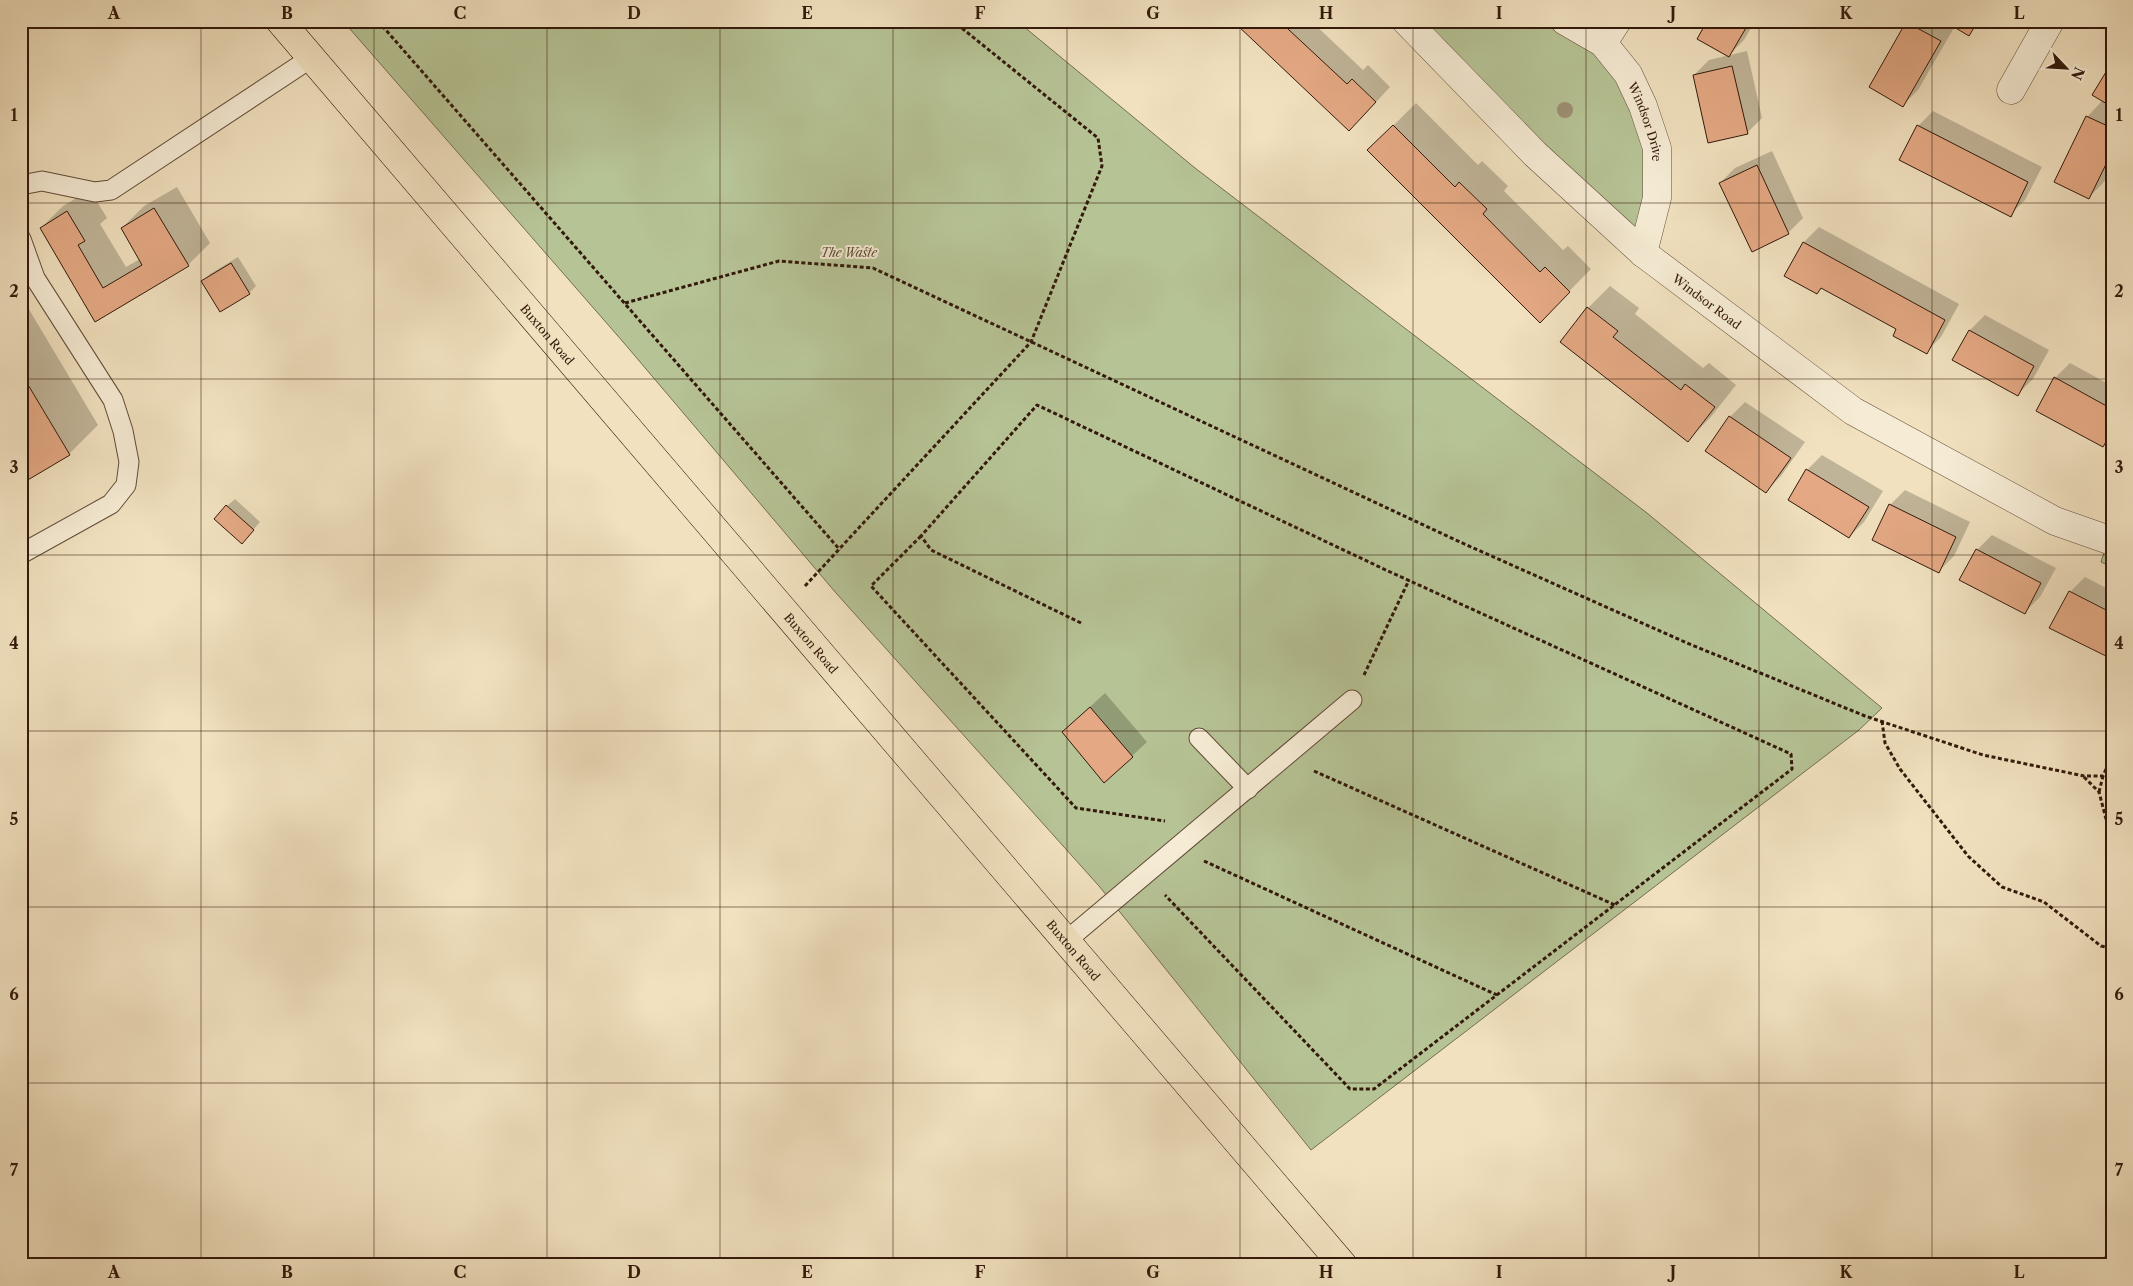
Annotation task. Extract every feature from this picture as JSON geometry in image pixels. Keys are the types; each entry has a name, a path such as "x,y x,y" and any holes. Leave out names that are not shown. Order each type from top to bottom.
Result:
{"highway":[{"name":"Buxton Road","path":"280,21 1343,1265"}],"street":[{"name":"Windsor Drive","path":"1565,21 1610,32 1643,106 1656,148 1657,198 1643,252"},
{"path":"2011,90 2050,21"},
{"name":"Windsor Road","path":"1408,22 1535,154 1643,252 1854,411 2055,521 2112,541"}],"lane":[{"path":"21,185 42,181 95,192 111,190 311,58"},
{"path":"21,239 35,278 113,400 123,431 129,462 126,485 112,504 21,554"},
{"path":"1066,941 1352,700"},
{"path":"1199,738 1248,789"}],"path":[{"path":"378,21 840,550"},
{"path":"783,609 840,550 1031,342 1102,166 1098,138 953,21"},
{"path":"624,303 779,261 873,268 1460,542 1687,643 1882,721 1983,755 2084,776 2102,776"},
{"path":"1145,875 1350,1088 1374,1089 1792,769 1791,754 1409,580 1037,405 921,536 872,586 1076,808 1203,827"},
{"path":"921,536 931,550 1081,624"},
{"path":"1352,700 1409,580"},
{"path":"1882,721 1885,743 1900,769 1968,856 2002,887 2044,902 2101,946 2112,948"},
{"path":"2098,792 2102,776 2112,755"},
{"path":"1284,758 1615,905"},
{"path":"2084,776 2098,792 2112,842"},
{"path":"1177,849 1496,995"}],"green space":[{"name":"The Waste","path":"343,21 1017,21 1195,168 1647,513 1882,708 1859,730 1311,1150 1099,886 836,593 624,343"},
{"path":"1409,21 1565,21 1603,43 1657,148 1643,253"},
{"path":"2108,540 2112,541 2112,567 2101,562"}],"building":[{"path":"1241,21 1291,21 1293,23 1288,29 1347,84 1352,79 1376,102 1349,131 1237,25"},
{"path":"1707,21 1750,21 1729,57 1697,39"},
{"path":"1944,21 1978,21 1969,36"},
{"path":"1906,22 1941,41 1903,107 1869,87"},
{"path":"2112,62 2112,107 2092,95"},
{"path":"1732,66 1748,134 1708,143 1693,75"},
{"path":"2086,116 2112,128 2112,152 2089,199 2054,182"},
{"path":"1393,125 1455,187 1459,182 1487,209 1483,214 1540,272 1545,267 1570,292 1540,323 1367,150"},
{"path":"1917,125 2028,182 2011,217 1899,160"},
{"path":"1757,165 1789,234 1752,252 1719,183"},
{"path":"154,208 189,266 95,322 40,228 67,211 85,241 78,245 103,288 142,265 121,228"},
{"path":"1803,242 1945,320 1927,354 1893,336 1896,329 1821,288 1817,294 1784,276"},
{"path":"231,263 250,294 220,312 201,281"},
{"path":"1587,307 1618,331 1613,337 1681,390 1685,384 1715,407 1688,442 1560,342"},
{"path":"1969,330 2034,366 2018,396 1952,360"},
{"path":"21,373 70,455 21,484"},
{"path":"2054,377 2112,409 2112,431 2103,447 2036,411"},
{"path":"1729,416 1791,458 1766,493 1705,451"},
{"path":"1806,469 1869,507 1849,538 1788,500"},
{"path":"1889,504 1956,537 1939,573 1872,540"},
{"path":"226,505 254,530 242,544 214,519"},
{"path":"1976,549 2041,583 2025,614 1959,580"},
{"path":"2069,591 2112,613 2112,659 2049,628"},
{"path":"1090,707 1133,757 1104,783 1062,732"}]}
